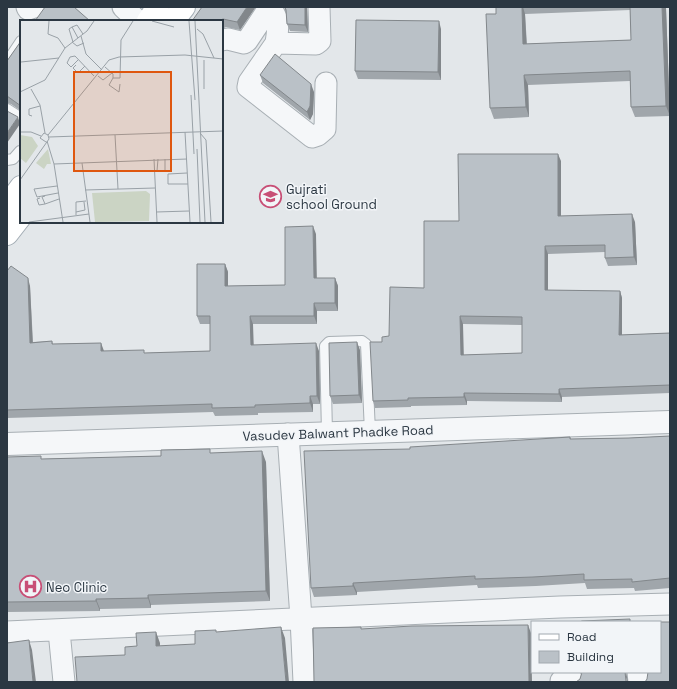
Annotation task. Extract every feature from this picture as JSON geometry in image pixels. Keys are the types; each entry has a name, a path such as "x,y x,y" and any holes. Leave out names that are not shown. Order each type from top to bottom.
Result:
{"main road":[{"path":"149,20 158,7"},
{"path":"174,20 184,7"},
{"path":"7,206 20,188"},
{"path":"7,234 20,217"}],"street":[{"path":"27,7 28,9 34,7"},
{"path":"123,7 137,20"},
{"path":"276,43 316,44 320,41 319,7"},
{"path":"223,40 228,39 244,43 268,8 275,14 279,21 276,43 249,82 248,87 312,137 318,135 325,129 326,83"},
{"name":"Vasudev Balwant Phadke Road","path":"7,444 670,422"},
{"path":"288,434 302,618 304,682"},
{"path":"7,632 302,618 636,614 670,604"},
{"path":"59,630 64,682"}],"lane":[{"path":"7,62 20,42"},
{"path":"7,109 20,117"},
{"path":"7,160 13,159 20,151"},
{"path":"327,433 325,346 329,342 362,341 366,344 370,432"}],"building":[{"path":"45,7 74,7 89,20 36,20"},
{"path":"202,7 247,7 237,22 223,19 193,20"},
{"path":"285,7 305,7 305,25 287,24"},
{"path":"496,7 522,7 523,44 631,40 630,7 662,7 666,106 631,107 630,71 524,75 526,107 490,108 486,14 496,14"},
{"path":"356,20 439,21 438,72 355,71"},
{"path":"20,42 20,105 7,96 7,61"},
{"path":"275,54 311,84 310,106 307,112 260,75"},
{"path":"7,111 18,117 7,133"},
{"path":"458,154 558,154 558,216 632,214 634,257 605,258 605,245 545,246 545,290 620,291 619,335 670,333 670,385 559,389 559,394 464,393 464,397 408,398 408,400 373,401 370,342 382,342 382,337 389,336 390,287 424,288 424,221 459,221","holes":["460,316 522,317 522,353 461,355"]},
{"path":"313,226 314,278 335,278 335,303 314,303 314,316 250,316 251,345 316,343 317,396 310,396 310,403 212,408 212,404 7,410 7,271 11,266 28,278 30,343 52,341 52,344 101,343 101,351 144,350 144,353 210,351 210,316 197,316 197,264 225,264 225,286 285,285 285,227"},
{"path":"357,342 359,395 330,396 329,343"},
{"path":"670,436 670,578 632,582 632,579 584,580 584,574 475,579 475,576 353,583 353,586 311,588 304,451 410,449 410,447 570,437 570,439"},
{"path":"210,449 210,453 262,451 266,591 148,595 148,598 96,599 96,601 7,602 7,457 41,456 41,459 161,456 161,450"},
{"path":"630,619 630,621 582,621"},
{"path":"661,622 670,622 670,682 645,682 648,673 661,673"},
{"path":"528,625 529,682 314,682 313,628 361,627 361,629 412,626"},
{"path":"281,627 286,682 77,682 75,657 125,655 125,647 137,646 136,633 156,632 156,646 195,644 195,631 216,630 216,632"},
{"path":"29,640 33,682 7,682 7,643"},
{"path":"582,673 625,673 626,681 628,682 576,682 580,679"}],"place":[{"name":"Gujrati school Ground","path":"271,196"},
{"name":"Neo Clinic","path":"30,587"}]}
